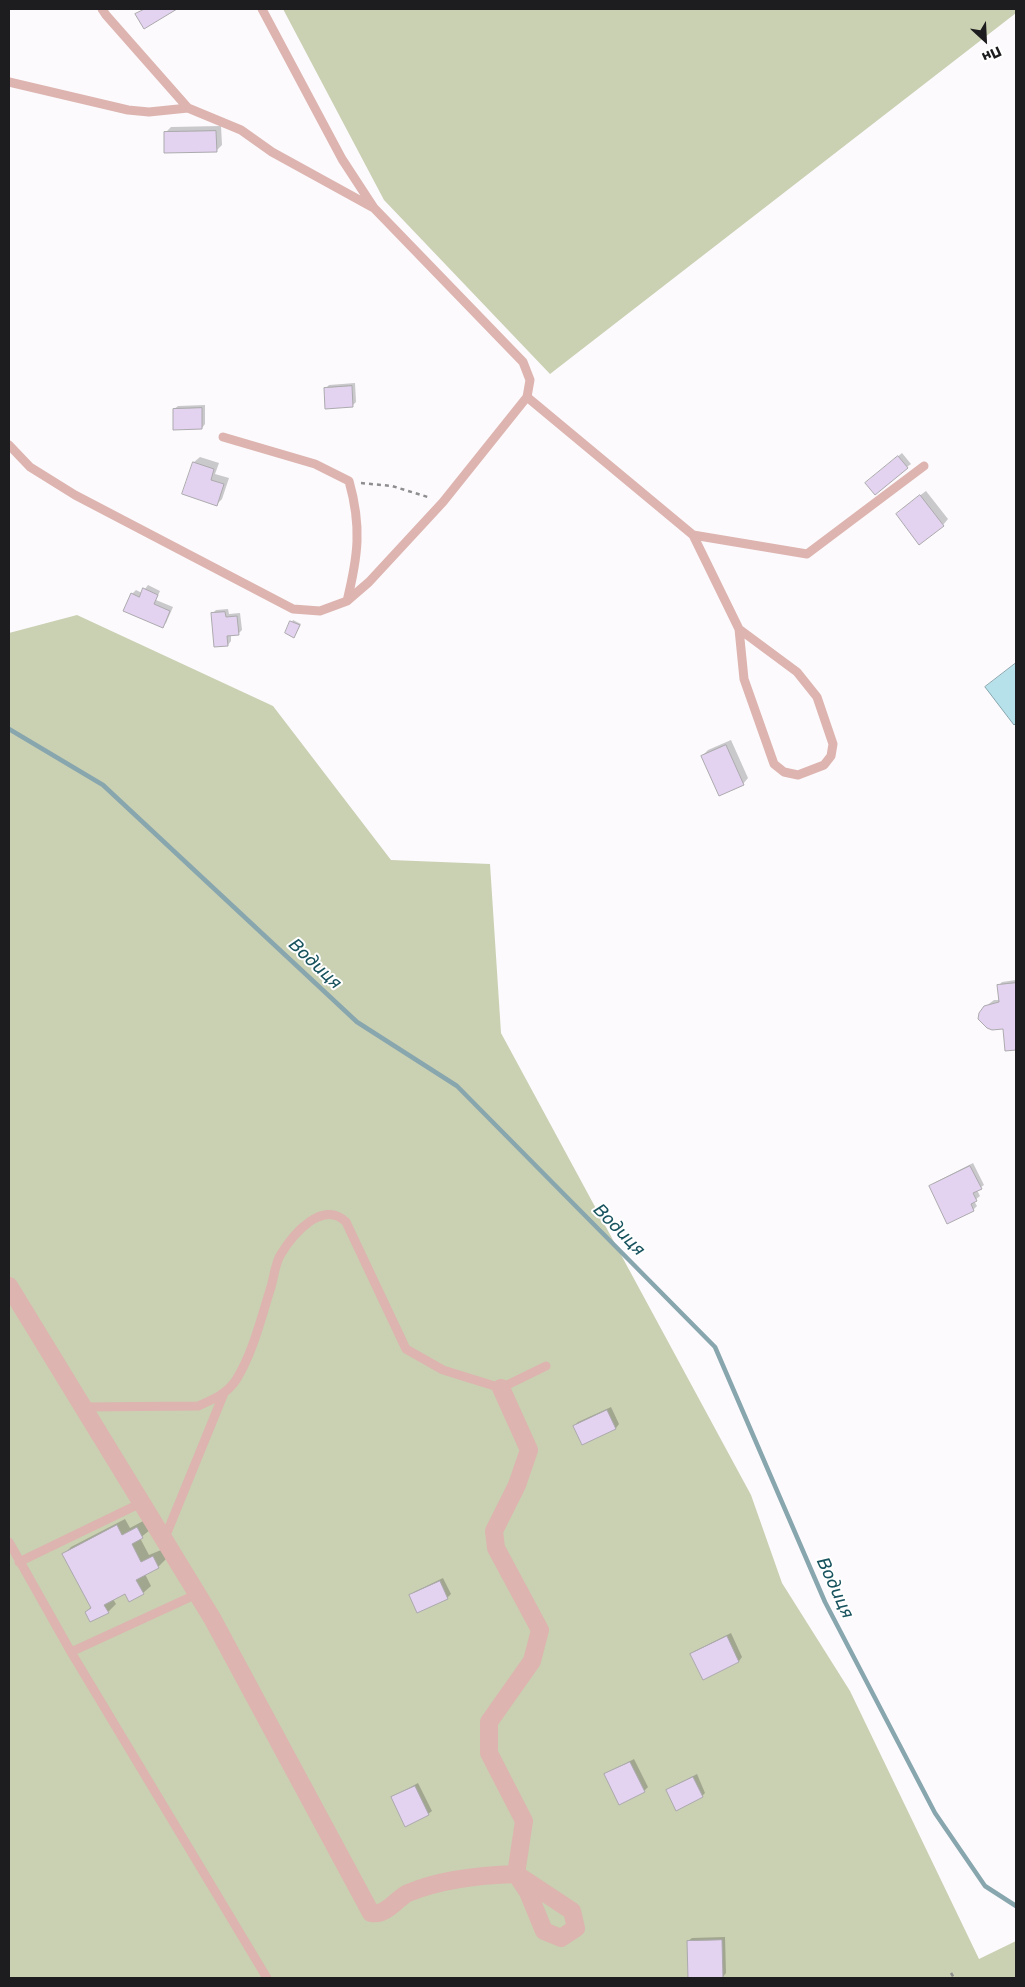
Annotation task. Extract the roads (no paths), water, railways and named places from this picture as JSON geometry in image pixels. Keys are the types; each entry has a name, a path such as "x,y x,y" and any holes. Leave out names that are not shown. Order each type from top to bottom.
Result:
{"street":[{"path":"9,1286 212,1618 371,1913 383,1911 406,1895 432,1884 487,1875 516,1874 524,1821 489,1754 489,1722 532,1661 540,1630 496,1548 494,1531 517,1485 529,1450 501,1388"}],"lane":[{"path":"102,9 188,108 241,130 272,152 374,208"},
{"path":"9,444 30,467 75,495 293,608 320,611 347,602 369,582 443,502 527,397 530,380 528,370 523,362 374,208 342,159 262,9"},
{"path":"9,82 128,110 149,112 188,108"},
{"path":"527,397 693,534 739,629 744,679 774,764 784,772 798,775 824,765 831,756 833,744 817,697 798,672 739,629"},
{"path":"223,437 316,464 350,481 358,528 356,561 347,602"},
{"path":"693,534 807,554 924,466"},
{"path":"82,1407 198,1406 224,1393 234,1382 247,1360 280,1255 300,1230 315,1217 332,1213 339,1215 346,1222 406,1349 442,1370 501,1388 546,1366"},
{"path":"164,1540 224,1393"},
{"path":"19,1562 141,1502"},
{"path":"9,1542 70,1652 267,1978"},
{"path":"70,1652 197,1594"}],"water":[{"path":"1016,663 1016,723 1014,725 985,687"}],"waterway":[{"name":"Водиця","path":"9,729 103,785 357,1022 457,1086 715,1347 825,1602 935,1813 985,1886 1016,1906"}]}
